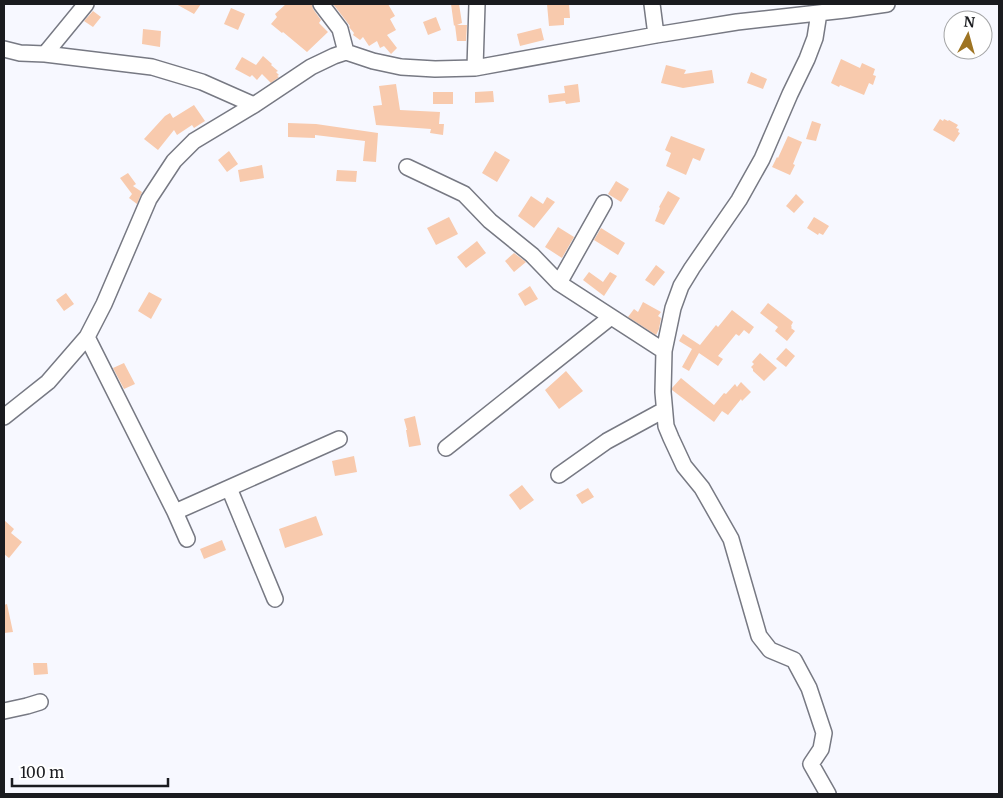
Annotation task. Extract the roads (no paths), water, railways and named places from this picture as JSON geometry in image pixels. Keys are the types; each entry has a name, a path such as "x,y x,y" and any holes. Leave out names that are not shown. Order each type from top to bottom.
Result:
{"street":[{"path":"45,54 86,4"},
{"path":"321,4 340,29 346,52"},
{"path":"475,68 477,4"},
{"path":"652,4 656,35"},
{"path":"4,417 48,382 87,337 104,304 149,199 174,161 194,141 254,105 311,67 346,52 400,67 435,69 475,68 737,22 819,13 845,7 887,4"},
{"path":"819,13 815,38 807,59 762,159 739,200 680,286 673,308 664,351 664,410 666,426 684,466 702,488 731,539 759,636 770,650 794,660 809,688 824,733 821,749 812,764 828,794"},
{"path":"4,49 152,67 202,82 254,105"},
{"path":"407,167 464,194 490,221 532,255 559,283 664,351"},
{"path":"559,283 604,203"},
{"path":"446,448 611,317"},
{"path":"87,337 187,539"},
{"path":"559,475 606,441 664,410"},
{"path":"175,512 339,439"},
{"path":"229,488 275,599"},
{"path":"4,711 40,702"}]}
